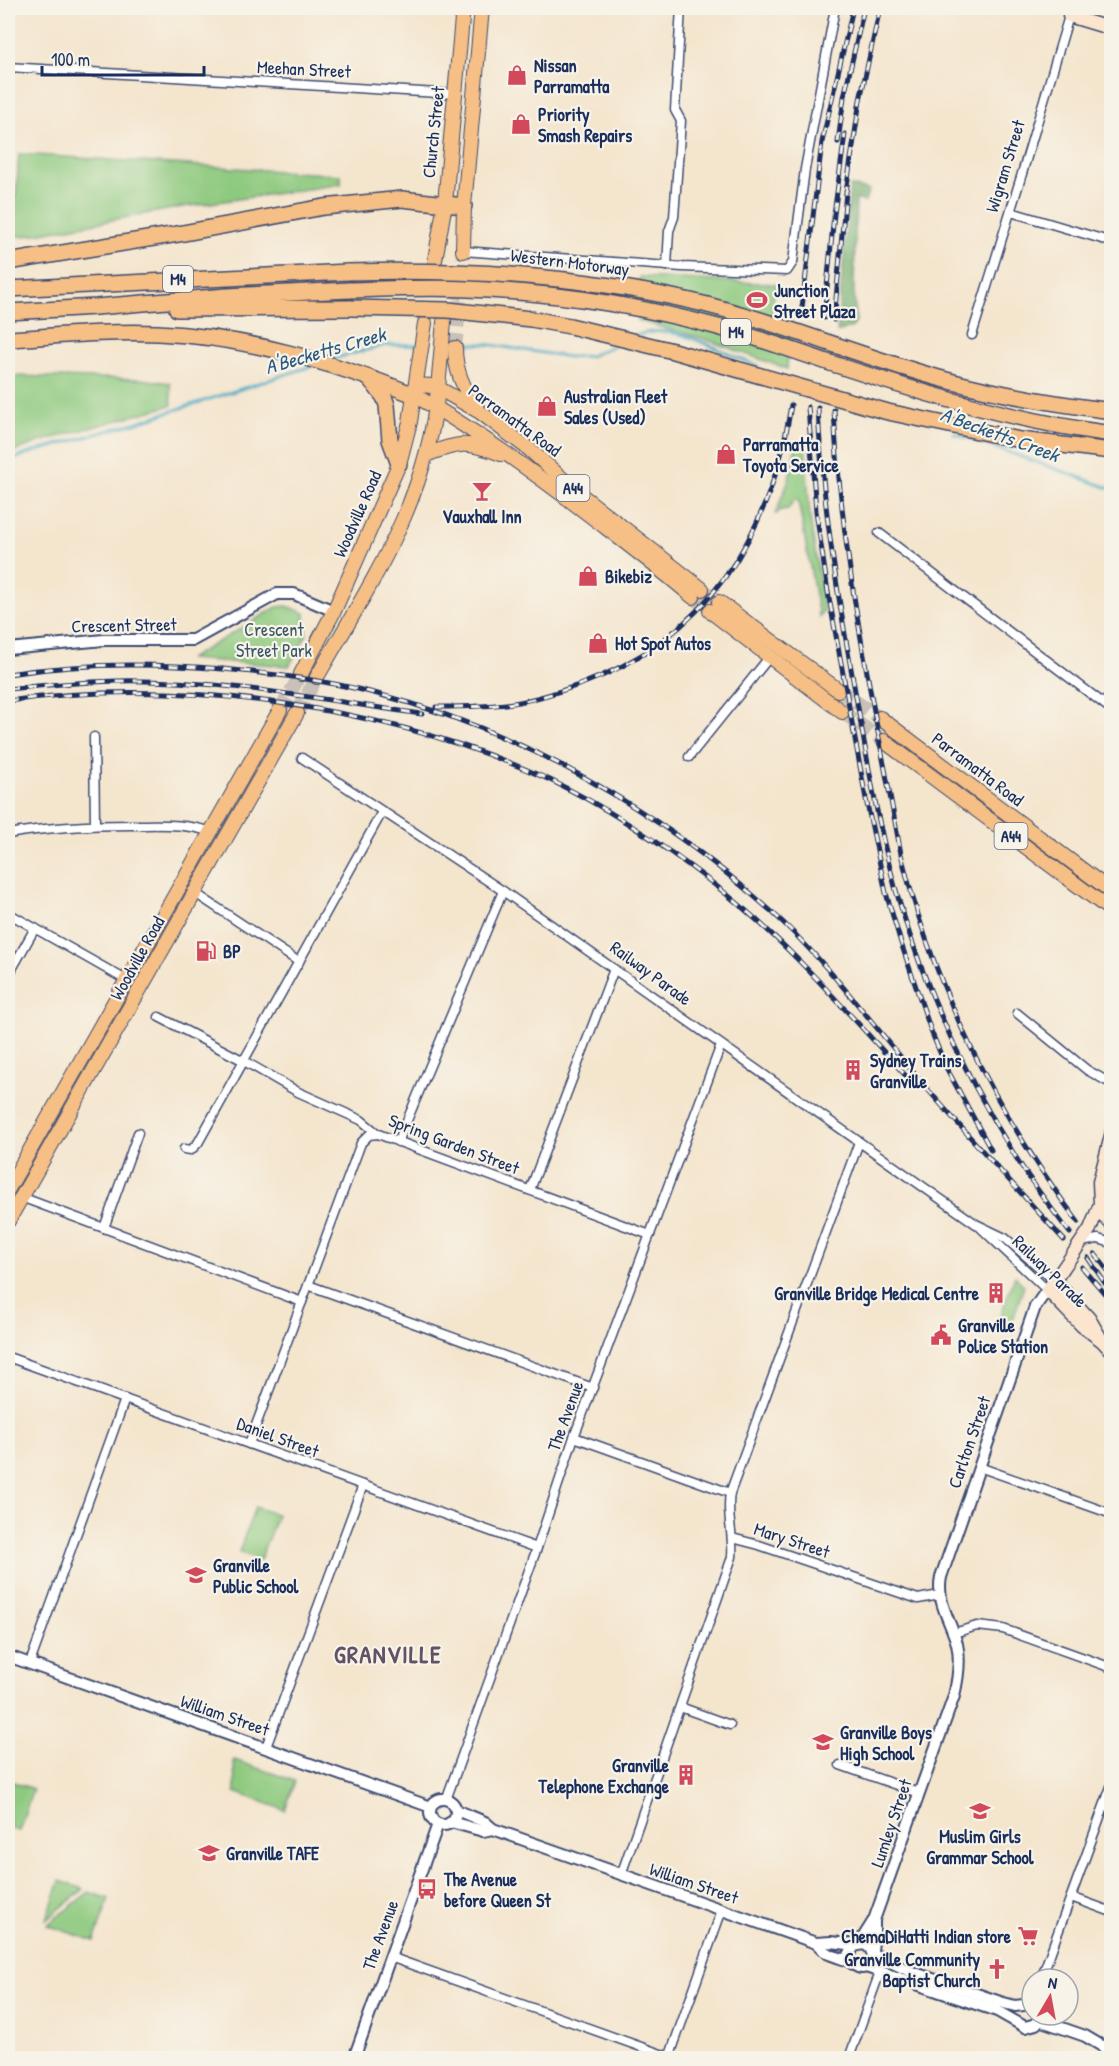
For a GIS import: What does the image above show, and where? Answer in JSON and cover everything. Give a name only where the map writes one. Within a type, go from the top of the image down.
[{"type":"highway","points":[[8,262],[324,207],[392,200],[464,206]]},
{"type":"highway","name":"Western Motorway","points":[[8,289],[413,270],[499,273],[565,279],[640,291],[743,315],[934,377],[1005,395],[1112,411]]},
{"type":"highway","name":"Western Motorway","points":[[8,312],[227,296],[350,290],[515,291],[670,315],[719,327],[965,404],[1066,428],[1112,434]]},
{"type":"highway","name":"Western Motorway","points":[[96,307],[226,310],[351,308],[448,310],[531,319],[662,348],[888,412],[1020,440],[1112,451]]},
{"type":"highway","points":[[8,339],[157,333],[250,344],[295,354],[415,392]]},
{"type":"highway","points":[[367,375],[384,397],[387,405],[390,440],[399,464]]},
{"type":"main road","name":"Church Street","points":[[435,260],[445,203],[463,8]]},
{"type":"main road","name":"Church Street","points":[[463,251],[464,206],[482,8]]},
{"type":"main road","points":[[1070,12],[1112,29]]},
{"type":"main road","points":[[317,677],[384,559],[410,506],[426,454],[436,407],[444,322]]},
{"type":"main road","points":[[415,392],[425,323]]},
{"type":"main road","name":"A44","points":[[455,348],[455,364],[466,394],[480,412]]},
{"type":"main road","points":[[415,392],[421,386],[438,381]]},
{"type":"main road","name":"Parramatta Road","points":[[415,392],[517,460],[638,552],[697,593],[576,491],[529,448],[438,381]]},
{"type":"main road","name":"Woodville Road","points":[[300,674],[334,611],[399,464],[415,392]]},
{"type":"main road","points":[[426,454],[456,445],[477,445],[517,460]]},
{"type":"main road","points":[[334,611],[343,609],[351,595],[384,559]]},
{"type":"main road","points":[[715,606],[774,651],[842,711]]},
{"type":"main road","points":[[774,651],[838,690]]},
{"type":"main road","name":"Woodville Road","points":[[8,1189],[280,710]]},
{"type":"main road","name":"Woodville Road","points":[[8,1221],[297,713]]},
{"type":"main road","name":"Parramatta Road","points":[[880,718],[1112,892]]},
{"type":"main road","name":"Parramatta Road","points":[[884,741],[1112,911]]},
{"type":"main road","points":[[1112,1132],[1099,1182],[1099,1207],[1112,1225]]},
{"type":"main road","points":[[1099,1207],[1112,1184]]},
{"type":"main road","name":"Carlton Street","points":[[1047,1290],[1090,1229],[1099,1207]]},
{"type":"main road","name":"Railway Parade","points":[[1058,1275],[1089,1318],[1102,1341]]},
{"type":"main road","name":"Railway Parade","points":[[1047,1290],[1082,1326],[1112,1352]]},
{"type":"street","points":[[667,266],[669,231],[674,217],[681,121],[675,110],[681,8]]},
{"type":"street","points":[[463,251],[667,266],[787,271],[793,262],[805,169],[835,8]]},
{"type":"street","name":"Wigram Street","points":[[972,335],[1070,12]]},
{"type":"street","name":"Meehan Street","points":[[8,67],[455,94]]},
{"type":"street","points":[[1011,212],[1112,242]]},
{"type":"street","points":[[879,533],[1112,710]]},
{"type":"street","name":"Crescent Street","points":[[8,649],[84,641],[193,640],[269,597],[285,593],[303,597],[334,611]]},
{"type":"street","points":[[688,757],[774,651]]},
{"type":"street","points":[[94,737],[95,825]]},
{"type":"street","name":"Railway Parade","points":[[302,758],[503,891],[976,1224],[1047,1290]]},
{"type":"street","points":[[184,1149],[190,1150],[198,1143],[382,812]]},
{"type":"street","points":[[8,834],[95,825],[178,825],[197,827],[211,832]]},
{"type":"street","points":[[181,884],[299,962]]},
{"type":"street","points":[[398,1142],[503,891]]},
{"type":"street","points":[[8,913],[126,980]]},
{"type":"street","points":[[8,976],[35,928]]},
{"type":"street","points":[[530,1190],[614,969]]},
{"type":"street","points":[[1017,1013],[1087,1070],[1112,1084]]},
{"type":"street","name":"Spring Garden Street","points":[[159,1017],[298,1092],[361,1120],[378,1134],[650,1235]]},
{"type":"street","name":"The Avenue","points":[[446,1800],[537,1548],[574,1437],[721,1045]]},
{"type":"street","points":[[104,1228],[138,1133]]},
{"type":"street","points":[[249,1444],[361,1143],[369,1135],[378,1134]]},
{"type":"street","name":"Mary Street","points":[[860,1142],[730,1493],[728,1518],[732,1538],[918,1599],[940,1596]]},
{"type":"street","points":[[21,1197],[302,1302]]},
{"type":"street","name":"Railway Parade","points":[[976,1224],[1005,1238],[1058,1275]]},
{"type":"street","points":[[1081,1242],[1098,1239],[1112,1243]]},
{"type":"street","points":[[308,1286],[593,1388]]},
{"type":"street","name":"Carlton Street","points":[[954,1633],[940,1596],[941,1577],[1035,1307],[1047,1290]]},
{"type":"street","name":"Daniel Street","points":[[8,1357],[537,1548]]},
{"type":"street","points":[[30,1664],[125,1399]]},
{"type":"street","points":[[574,1437],[730,1493]]},
{"type":"street","points":[[979,1467],[1112,1514]]},
{"type":"street","points":[[266,1747],[363,1485]]},
{"type":"street","points":[[621,1875],[730,1563],[732,1538]]},
{"type":"street","points":[[954,1633],[977,1626],[1003,1629],[1112,1668]]},
{"type":"street","name":"Lumley Street","points":[[857,1945],[874,1920],[956,1689],[959,1656],[954,1633]]},
{"type":"street","name":"William Street","points":[[8,1656],[431,1807]]},
{"type":"street","points":[[680,1707],[730,1725]]},
{"type":"street","points":[[840,1765],[919,1793]]},
{"type":"street","points":[[1045,1967],[1112,1784]]},
{"type":"street","points":[[446,1800],[454,1805],[456,1810],[451,1822],[442,1825],[432,1818],[431,1807],[436,1802],[446,1800]]},
{"type":"street","name":"William Street","points":[[456,1810],[486,1822],[492,1829],[816,1943],[827,1953],[851,1962]]},
{"type":"street","name":"William Street","points":[[451,1822],[483,1831],[492,1829]]},
{"type":"street","name":"The Avenue","points":[[354,2058],[438,1824]]},
{"type":"street","points":[[1071,1897],[1112,1912]]},
{"type":"street","points":[[390,1957],[670,2058],[722,1910]]},
{"type":"street","name":"Lumley Street","points":[[872,1952],[874,1920]]},
{"type":"street","name":"William Street","points":[[816,1943],[857,1945]]},
{"type":"street","points":[[1019,2022],[997,2011],[914,1982],[866,1967],[857,1967],[851,1962],[850,1951],[857,1945],[867,1945],[872,1952],[923,1976],[1000,2002],[1020,2004]]},
{"type":"street","points":[[866,1967],[871,1963],[872,1952]]},
{"type":"street","points":[[849,2058],[880,1972]]},
{"type":"street","points":[[1019,2022],[1017,2012],[1020,2010]]},
{"type":"street","points":[[1062,2027],[1085,2036],[1112,2052]]},
{"type":"green space","points":[[19,154],[341,175],[341,184],[183,207],[25,236],[8,236],[8,197],[16,197]]},
{"type":"green space","points":[[850,186],[869,190],[865,202],[856,199],[854,288],[856,321],[853,327],[837,332]]},
{"type":"green space","name":"Junction Street Plaza","points":[[640,277],[776,284],[772,307],[790,314],[787,369],[705,339],[638,321]]},
{"type":"green space","points":[[8,376],[141,379],[170,383],[172,405],[39,442],[8,454]]},
{"type":"green space","points":[[797,441],[805,443],[810,517],[824,610],[819,617],[798,500],[794,500],[788,509],[781,510],[775,515],[789,479]]},
{"type":"green space","name":"Crescent Street Park","points":[[287,606],[305,613],[306,636],[289,666],[189,659],[277,607]]},
{"type":"green space","points":[[1015,1276],[1024,1286],[1010,1327],[998,1323]]},
{"type":"green space","points":[[255,1507],[277,1515],[260,1560],[239,1552]]},
{"type":"green space","points":[[234,1760],[295,1781],[285,1810],[235,1792]]},
{"type":"green space","points":[[10,1781],[33,1789],[19,1831],[8,1827]]},
{"type":"green space","points":[[60,1881],[84,1889],[46,1920]]},
{"type":"green space","points":[[89,1892],[109,1899],[94,1941],[47,1925]]},
{"type":"waterway","name":"A'Becketts Creek","points":[[634,337],[650,332],[681,335],[758,366]]},
{"type":"waterway","name":"A'Becketts Creek","points":[[445,344],[485,344],[569,357],[590,356],[617,344]]},
{"type":"waterway","name":"A'Becketts Creek","points":[[332,359],[386,345],[417,345]]},
{"type":"waterway","name":"A'Becketts Creek","points":[[8,461],[312,366]]},
{"type":"waterway","name":"A'Becketts Creek","points":[[882,400],[893,406]]},
{"type":"waterway","name":"A'Becketts Creek","points":[[954,433],[1112,489]]},
{"type":"tunnel","points":[[446,318],[461,281],[463,251]]},
{"type":"tunnel","points":[[455,348],[460,301]]},
{"type":"tunnel","points":[[702,589],[719,602]]},
{"type":"tunnel","points":[[693,597],[710,611]]},
{"type":"tunnel","points":[[280,710],[301,674]]},
{"type":"tunnel","points":[[297,713],[317,677]]},
{"type":"tunnel","points":[[838,690],[880,718]]},
{"type":"tunnel","points":[[842,712],[884,741]]},
{"type":"railway","points":[[801,316],[822,142],[853,8]]},
{"type":"railway","points":[[838,142],[844,97],[864,8]]},
{"type":"railway","points":[[834,320],[846,192],[860,100],[880,8]]},
{"type":"railway","points":[[824,318],[834,214],[845,134]]},
{"type":"railway","points":[[436,707],[503,704],[546,696],[579,685],[624,665],[663,640],[697,610],[726,576],[749,539],[767,497],[781,452],[791,405]]},
{"type":"railway","points":[[808,407],[816,511],[828,592],[866,799],[886,893],[931,1031],[947,1069],[991,1150]]},
{"type":"railway","points":[[818,408],[827,515],[843,620],[874,798],[900,904],[936,1003],[981,1098],[1036,1188],[1070,1233]]},
{"type":"railway","points":[[834,410],[851,578],[901,854],[915,905],[950,1001],[994,1092],[1020,1136],[1078,1222]]},
{"type":"railway","points":[[8,674],[89,666],[142,665],[223,669],[318,681],[356,688],[429,709],[483,729],[586,778],[683,840],[729,875],[793,932],[940,1104],[1064,1240]]},
{"type":"railway","points":[[8,689],[117,681],[194,683],[422,714]]},
{"type":"railway","points":[[8,701],[75,694],[144,693],[214,696],[284,704],[354,716],[422,733],[487,754],[550,780],[635,828],[741,906],[815,977],[907,1077]]},
{"type":"railway","points":[[1095,1254],[1112,1276]]},
{"type":"railway","points":[[1088,1258],[1105,1283]]},
{"type":"railway","points":[[1082,1267],[1112,1302]]},
{"type":"place","name":"Nissan Parramatta","points":[[517,75]]},
{"type":"place","name":"Priority Smash Repairs","points":[[521,124]]},
{"type":"place","name":"Junction Street Plaza","points":[[757,300]]},
{"type":"place","name":"Australian Fleet Sales (Used)","points":[[547,406]]},
{"type":"place","name":"Parramatta Toyota Service","points":[[726,454]]},
{"type":"place","name":"Vauxhall Inn","points":[[482,491]]},
{"type":"place","name":"Bikebiz","points":[[588,576]]},
{"type":"place","name":"Hot Spot Autos","points":[[598,643]]},
{"type":"place","name":"BP","points":[[206,951]]},
{"type":"place","name":"Sydney Trains Granville","points":[[853,1070]]},
{"type":"place","name":"Granville Bridge Medical Centre","points":[[996,1293]]},
{"type":"place","name":"Granville Police Station","points":[[941,1335]]},
{"type":"place","name":"Granville Public School","points":[[196,1575]]},
{"type":"place","name":"Granville Boys High School","points":[[823,1742]]},
{"type":"place","name":"Granville Telephone Exchange","points":[[686,1775]]},
{"type":"place","name":"Muslim Girls Grammar School","points":[[980,1811]]},
{"type":"place","name":"Granville TAFE","points":[[209,1853]]},
{"type":"place","name":"The Avenue before Queen St","points":[[427,1889]]},
{"type":"place","name":"ChemaDiHatti Indian store","points":[[1028,1936]]},
{"type":"place","name":"Granville Community Baptist Church","points":[[997,1969]]},
{"type":"district","name":"GRANVILLE","points":[[388,1654]]}]
